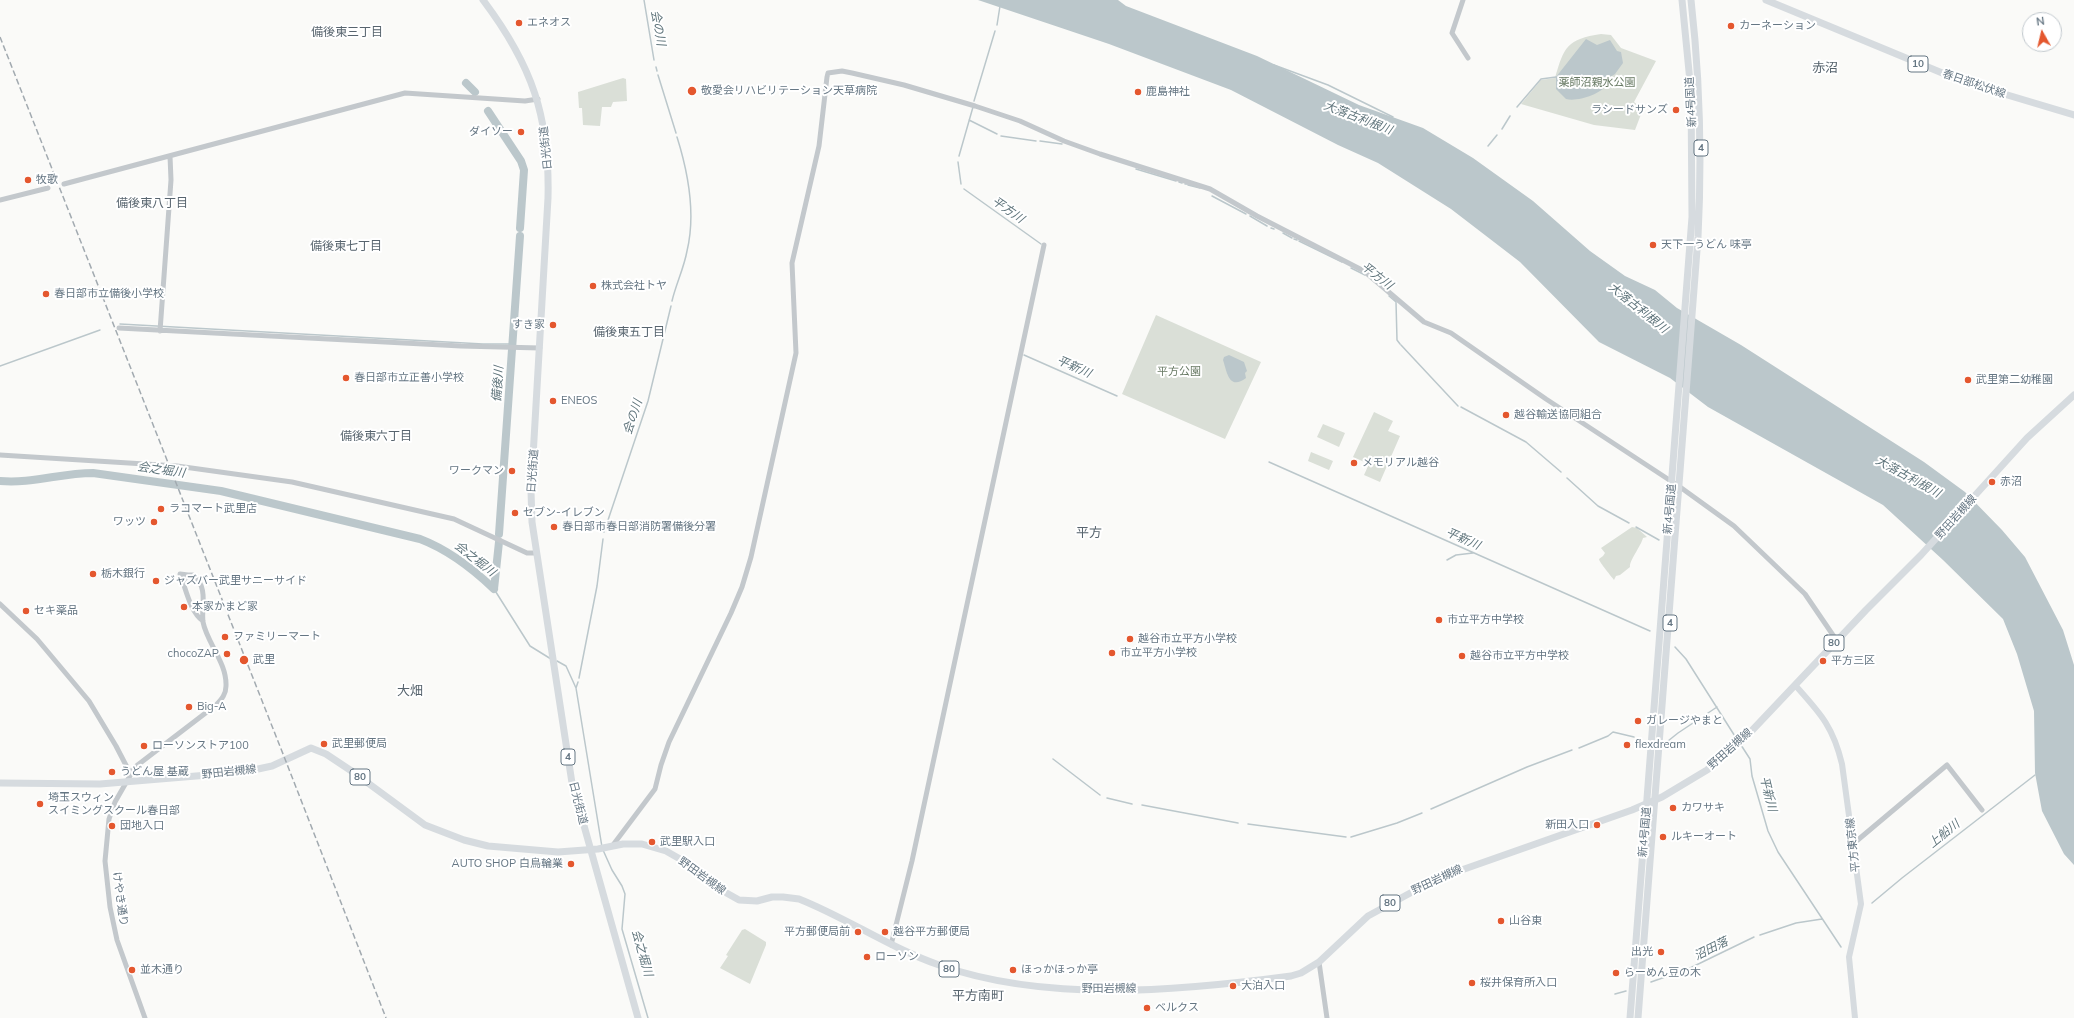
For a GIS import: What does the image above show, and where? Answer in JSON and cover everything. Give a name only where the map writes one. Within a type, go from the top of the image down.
[{"type":"main road","name":"日光街道","points":[[484,0],[514,44],[538,99],[544,131],[549,171],[531,491],[536,553],[553,653],[572,783],[638,1018]]},
{"type":"main road","name":"新4号国道","points":[[1630,1018],[1692,217],[1692,141],[1689,70],[1682,0]]},
{"type":"main road","name":"新4号国道","points":[[1638,1018],[1680,487],[1699,223],[1701,144],[1698,73],[1691,0]]},
{"type":"main road","name":"春日部松伏線","points":[[1766,0],[1964,82],[2074,115]]},
{"type":"main road","name":"野田岩槻線","points":[[0,783],[100,784],[253,771],[272,766],[311,748],[326,754],[353,772],[425,825],[464,840],[488,846],[575,852],[633,843],[654,847],[680,859],[723,891],[736,898],[746,901],[757,901],[778,897],[799,899],[919,958],[956,971],[1013,983],[1064,988],[1165,989],[1200,987],[1290,976],[1301,973],[1319,962],[1368,916],[1436,879],[1647,803],[1707,770],[1739,743],[1928,547],[2027,438],[2074,395]]},
{"type":"main road","name":"平方東京線","points":[[1795,685],[1828,724],[1837,742],[1842,764],[1861,904],[1849,957],[1855,1018]]},
{"type":"street","points":[[1463,0],[1452,33],[1468,58]]},
{"type":"street","points":[[606,847],[656,789],[661,765],[669,742],[742,587],[796,353],[792,263],[819,146],[828,73],[842,71],[852,73],[904,85],[975,106],[1020,121],[1064,141],[1100,154],[1210,189],[1268,222],[1364,270],[1424,322],[1451,334],[1546,399],[1680,487],[1734,526],[1801,590],[1837,640]]},
{"type":"street","points":[[64,184],[406,93],[525,101],[538,99]]},
{"type":"street","points":[[160,331],[171,180],[170,156]]},
{"type":"street","points":[[0,200],[48,188]]},
{"type":"street","points":[[891,945],[912,861],[1044,245]]},
{"type":"street","points":[[119,328],[512,348],[540,348]]},
{"type":"street","points":[[0,455],[173,466],[292,482],[443,516],[479,529],[527,552],[536,553]]},
{"type":"street","points":[[0,604],[37,639],[89,701],[130,772],[216,705],[224,695],[226,686],[224,674],[203,621],[204,598],[196,577],[188,575],[183,581],[194,611],[198,618],[203,621]]},
{"type":"street","points":[[1853,844],[1948,765],[1982,810]]},
{"type":"street","name":"けやき通り","points":[[130,772],[115,802],[109,819],[106,861],[107,889],[117,940],[145,1018]]},
{"type":"street","points":[[1319,962],[1327,1018]]},
{"type":"green space","name":"薬師沼親水公園","points":[[1601,34],[1611,35],[1621,48],[1656,61],[1634,102],[1643,109],[1635,130],[1594,125],[1521,104],[1541,80],[1555,78],[1561,59],[1569,46],[1581,39]]},
{"type":"green space","points":[[623,78],[626,79],[627,101],[613,102],[611,107],[602,107],[600,126],[583,125],[582,108],[579,108],[578,92]]},
{"type":"green space","name":"平方公園","points":[[1156,315],[1261,362],[1225,439],[1122,394]]},
{"type":"green space","points":[[1374,412],[1393,421],[1388,431],[1400,436],[1380,482],[1364,475],[1369,464],[1353,457]]},
{"type":"green space","points":[[1323,424],[1345,433],[1339,447],[1317,437]]},
{"type":"green space","points":[[1311,452],[1333,461],[1329,470],[1308,461]]},
{"type":"green space","points":[[1632,527],[1637,528],[1647,537],[1643,538],[1631,561],[1630,567],[1620,575],[1616,576],[1614,580],[1599,559],[1605,553],[1601,548]]},
{"type":"green space","points":[[745,929],[766,942],[750,984],[720,968],[728,956],[726,955],[742,930]]},
{"type":"water","name":"大落古利根川","points":[[978,0],[1118,0],[1126,6],[1257,56],[1359,105],[1423,128],[1473,158],[1533,201],[1590,251],[1625,276],[1655,290],[1677,308],[1741,345],[1924,462],[1965,492],[2002,530],[2025,557],[2063,630],[2074,665],[2074,865],[2064,854],[2042,811],[2035,773],[2034,711],[2017,654],[2003,619],[1943,560],[1883,505],[1708,407],[1670,378],[1599,342],[1520,262],[1451,209],[1378,163],[1338,145],[1231,90],[1109,44]]},
{"type":"water","points":[[1586,39],[1597,45],[1610,40],[1617,51],[1621,52],[1623,63],[1615,74],[1607,79],[1607,85],[1604,88],[1594,94],[1582,98],[1571,100],[1566,99],[1556,89],[1556,77]]},
{"type":"water","points":[[1229,355],[1244,362],[1247,371],[1245,373],[1246,378],[1236,382],[1232,381],[1223,360],[1224,357]]},
{"type":"waterway","name":"会の川","points":[[644,0],[654,60]]},
{"type":"waterway","points":[[997,25],[1000,6]]},
{"type":"waterway","name":"平方川","points":[[974,101],[995,31]]},
{"type":"waterway","points":[[1274,65],[1328,85],[1393,117]]},
{"type":"waterway","name":"会の川","points":[[656,67],[657,71]]},
{"type":"waterway","name":"会の川","points":[[658,75],[676,133]]},
{"type":"waterway","points":[[1517,107],[1541,79],[1556,77]]},
{"type":"waterway","name":"備後川","points":[[466,83],[475,92]]},
{"type":"waterway","name":"平方川","points":[[959,156],[973,107]]},
{"type":"waterway","name":"備後川","points":[[488,111],[521,161],[524,170],[520,228]]},
{"type":"waterway","points":[[1502,129],[1510,116]]},
{"type":"waterway","name":"平方川","points":[[969,120],[997,134]]},
{"type":"waterway","points":[[1488,146],[1497,135]]},
{"type":"waterway","name":"平方川","points":[[1001,136],[1036,141]]},
{"type":"waterway","name":"会の川","points":[[672,301],[686,257],[691,222],[690,193],[677,137]]},
{"type":"waterway","name":"平方川","points":[[1040,141],[1062,144]]},
{"type":"waterway","name":"平方川","points":[[958,162],[961,184]]},
{"type":"waterway","name":"平方川","points":[[1136,169],[1176,181]]},
{"type":"waterway","name":"平方川","points":[[1188,185],[1200,188]]},
{"type":"waterway","name":"平方川","points":[[964,189],[1041,244]]},
{"type":"waterway","name":"平方川","points":[[1212,196],[1246,214]]},
{"type":"waterway","name":"平方川","points":[[1250,216],[1267,226]]},
{"type":"waterway","name":"平方川","points":[[1283,233],[1292,238]]},
{"type":"waterway","name":"備後川","points":[[499,534],[520,236]]},
{"type":"waterway","name":"平方川","points":[[1299,241],[1342,262]]},
{"type":"waterway","name":"平方川","points":[[1351,268],[1365,275]]},
{"type":"waterway","name":"平方川","points":[[1389,296],[1396,302],[1397,340],[1400,344]]},
{"type":"waterway","name":"会の川","points":[[604,532],[648,401],[671,306]]},
{"type":"waterway","points":[[120,324],[483,344],[512,344]]},
{"type":"waterway","points":[[0,366],[100,330]]},
{"type":"waterway","points":[[1401,345],[1458,406]]},
{"type":"waterway","name":"平新川","points":[[1024,355],[1117,396]]},
{"type":"waterway","points":[[1461,407],[1526,442],[1561,472]]},
{"type":"waterway","name":"平新川","points":[[1269,462],[1650,631]]},
{"type":"waterway","name":"会之堀川","points":[[0,481],[12,482],[81,473],[93,473],[221,491],[420,539],[441,548],[460,560],[494,589]]},
{"type":"waterway","points":[[1567,478],[1598,506],[1629,523]]},
{"type":"waterway","points":[[1636,527],[1659,540]]},
{"type":"waterway","name":"会の川","points":[[579,678],[597,586],[603,539]]},
{"type":"waterway","name":"備後川","points":[[494,589],[499,542]]},
{"type":"waterway","points":[[1447,560],[1456,555],[1473,553]]},
{"type":"waterway","name":"会之堀川","points":[[494,589],[530,646],[551,659]]},
{"type":"waterway","name":"平新川","points":[[1675,647],[1686,659],[1738,741]]},
{"type":"waterway","name":"会之堀川","points":[[557,661],[566,666],[576,688],[602,847]]},
{"type":"waterway","name":"会之堀川","points":[[576,688],[578,682]]},
{"type":"waterway","points":[[1668,741],[1717,707]]},
{"type":"waterway","points":[[1579,748],[1608,736],[1613,732],[1634,737]]},
{"type":"waterway","name":"平新川","points":[[1741,745],[1750,759],[1752,776],[1768,831],[1778,852],[1841,947]]},
{"type":"waterway","points":[[1431,809],[1527,767],[1572,750]]},
{"type":"waterway","points":[[1053,759],[1100,795]]},
{"type":"waterway","name":"上船川","points":[[1872,903],[2035,775]]},
{"type":"waterway","points":[[1107,798],[1132,804]]},
{"type":"waterway","points":[[1142,805],[1238,823]]},
{"type":"waterway","points":[[1351,837],[1397,823],[1422,813]]},
{"type":"waterway","points":[[1248,824],[1346,837]]},
{"type":"waterway","name":"会之堀川","points":[[603,850],[625,894],[622,929],[648,1018]]},
{"type":"waterway","name":"沼田落","points":[[1760,935],[1796,923],[1822,919]]},
{"type":"waterway","name":"沼田落","points":[[1651,982],[1688,969],[1754,937]]},
{"type":"waterway","name":"沼田落","points":[[1615,994],[1626,991]]},
{"type":"railway","points":[[0,37],[386,1018]]},
{"type":"place","name":"エネオス","points":[[519,23]]},
{"type":"place","name":"カーネーション","points":[[1731,26]]},
{"type":"place","name":"敬愛会リハビリテーション天草病院","points":[[692,91]]},
{"type":"place","name":"鹿島神社","points":[[1138,92]]},
{"type":"place","name":"ラシードサンズ","points":[[1676,110]]},
{"type":"place","name":"ダイソー","points":[[521,132]]},
{"type":"place","name":"牧歌","points":[[28,180]]},
{"type":"place","name":"天下一うどん 味亭","points":[[1653,245]]},
{"type":"place","name":"株式会社トヤ","points":[[593,286]]},
{"type":"place","name":"春日部市立備後小学校","points":[[46,294]]},
{"type":"place","name":"すき家","points":[[553,325]]},
{"type":"place","name":"春日部市立正善小学校","points":[[346,378]]},
{"type":"place","name":"武里第二幼稚園","points":[[1968,380]]},
{"type":"place","name":"ENEOS","points":[[553,401]]},
{"type":"place","name":"越谷輸送協同組合","points":[[1506,415]]},
{"type":"place","name":"メモリアル越谷","points":[[1354,463]]},
{"type":"place","name":"ワークマン","points":[[512,471]]},
{"type":"place","name":"赤沼","points":[[1992,482]]},
{"type":"place","name":"ラコマート武里店","points":[[161,509]]},
{"type":"place","name":"セブン-イレブン","points":[[515,513]]},
{"type":"place","name":"ワッツ","points":[[154,522]]},
{"type":"place","name":"春日部市春日部消防署備後分署","points":[[554,527]]},
{"type":"place","name":"栃木銀行","points":[[93,574]]},
{"type":"place","name":"ジャズバー武里サニーサイド","points":[[156,581]]},
{"type":"place","name":"本家かまど家","points":[[184,607]]},
{"type":"place","name":"セキ薬品","points":[[26,611]]},
{"type":"place","name":"市立平方中学校","points":[[1439,620]]},
{"type":"place","name":"ファミリーマート","points":[[225,637]]},
{"type":"place","name":"越谷市立平方小学校","points":[[1130,639]]},
{"type":"place","name":"市立平方小学校","points":[[1112,653]]},
{"type":"place","name":"chocoZAP","points":[[227,654]]},
{"type":"place","name":"越谷市立平方中学校","points":[[1462,656]]},
{"type":"place","name":"武里","points":[[244,660]]},
{"type":"place","name":"平方三区","points":[[1823,661]]},
{"type":"place","name":"Big-A","points":[[189,707]]},
{"type":"place","name":"ガレージやまと","points":[[1638,721]]},
{"type":"place","name":"武里郵便局","points":[[324,744]]},
{"type":"place","name":"flexdream","points":[[1627,745]]},
{"type":"place","name":"ローソンストア100","points":[[144,746]]},
{"type":"place","name":"うどん屋 基蔵","points":[[112,772]]},
{"type":"place","name":"埼玉スウィン スイミングスクール春日部","points":[[40,804]]},
{"type":"place","name":"カワサキ","points":[[1673,808]]},
{"type":"place","name":"新田入口","points":[[1597,825]]},
{"type":"place","name":"団地入口","points":[[112,826]]},
{"type":"place","name":"ルキーオート","points":[[1663,837]]},
{"type":"place","name":"武里駅入口","points":[[652,842]]},
{"type":"place","name":"AUTO SHOP 白鳥輪業","points":[[571,864]]},
{"type":"place","name":"山谷東","points":[[1501,921]]},
{"type":"place","name":"平方郵便局前","points":[[858,932]]},
{"type":"place","name":"越谷平方郵便局","points":[[885,932]]},
{"type":"place","name":"出光","points":[[1661,952]]},
{"type":"place","name":"ローソン","points":[[867,957]]},
{"type":"place","name":"並木通り","points":[[132,970]]},
{"type":"place","name":"ほっかほっか亭","points":[[1013,970]]},
{"type":"place","name":"らーめん豆の木","points":[[1616,973]]},
{"type":"place","name":"桜井保育所入口","points":[[1472,983]]},
{"type":"place","name":"大泊入口","points":[[1233,986]]},
{"type":"place","name":"ベルクス","points":[[1147,1008]]},
{"type":"district","name":"備後東三丁目","points":[[347,32]]},
{"type":"district","name":"赤沼","points":[[1825,68]]},
{"type":"district","name":"備後東八丁目","points":[[152,203]]},
{"type":"district","name":"備後東七丁目","points":[[346,246]]},
{"type":"district","name":"備後東五丁目","points":[[629,332]]},
{"type":"district","name":"備後東六丁目","points":[[376,436]]},
{"type":"district","name":"平方","points":[[1089,533]]},
{"type":"district","name":"大畑","points":[[410,691]]},
{"type":"district","name":"平方南町","points":[[978,996]]}]
